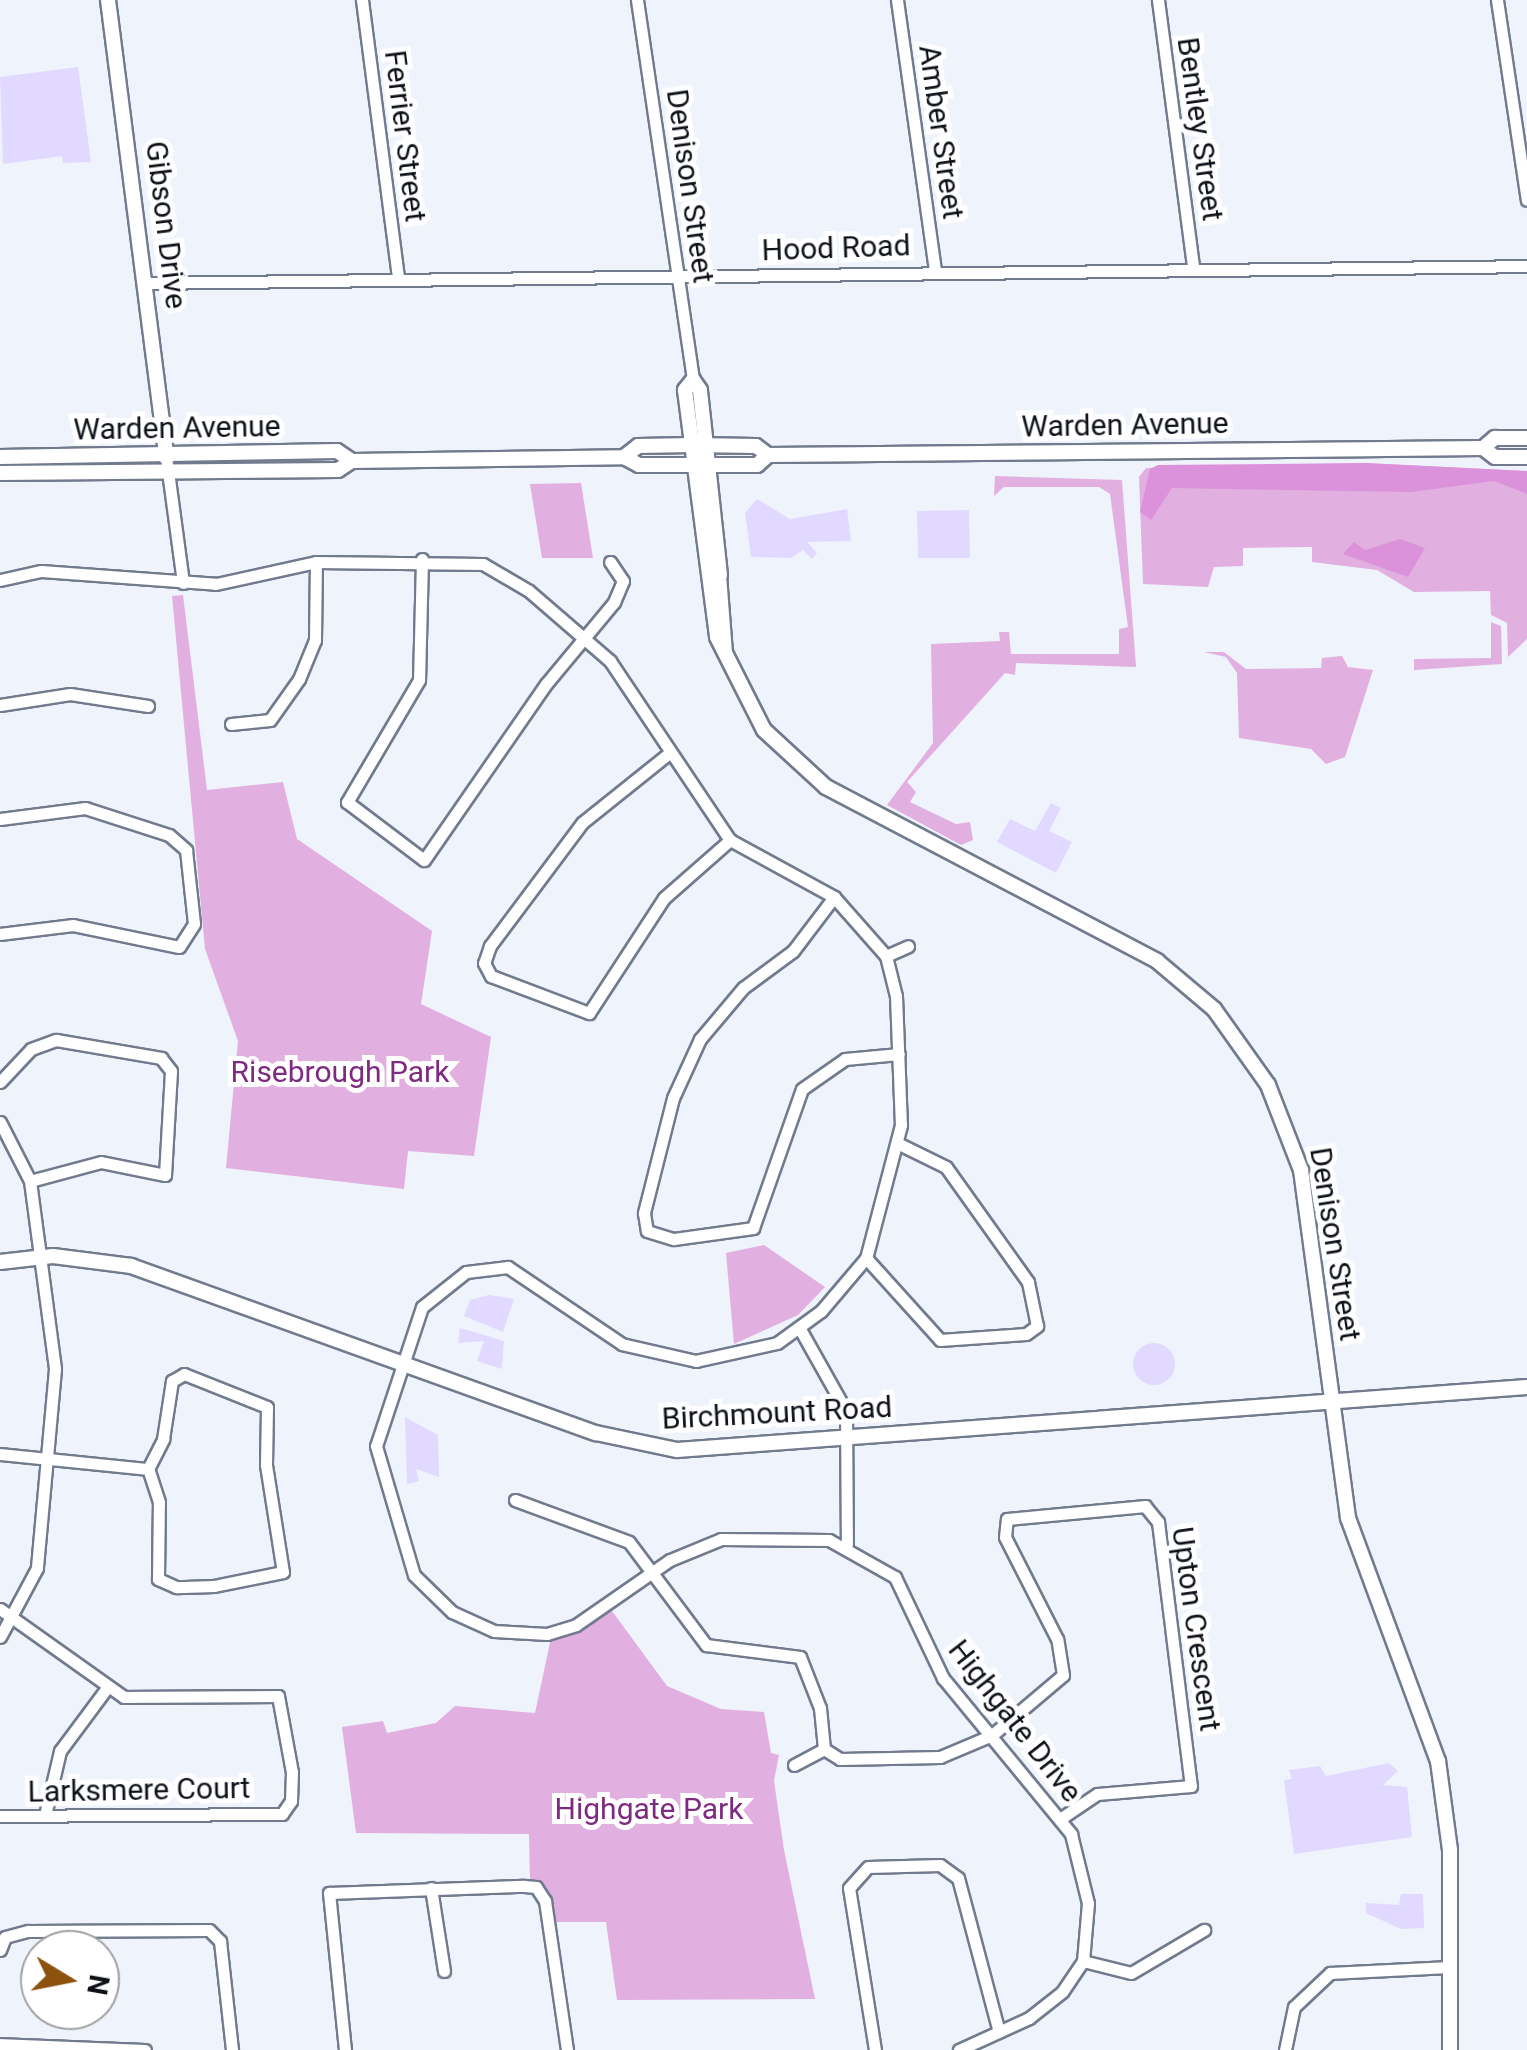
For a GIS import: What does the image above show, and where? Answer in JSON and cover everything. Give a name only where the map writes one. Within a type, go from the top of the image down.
[{"type":"main road","name":"Gibson Drive","points":[[108,0],[167,465]]},
{"type":"main road","name":"Denison Street","points":[[692,380],[726,653],[764,730],[808,776],[1144,952],[1236,1034],[1268,1085],[1300,1170],[1329,1404],[1357,1552],[1438,1761],[1450,1839],[1450,2050]]},
{"type":"main road","name":"Warden Avenue","points":[[1483,448],[1494,438],[1527,438]]},
{"type":"main road","name":"Warden Avenue","points":[[624,456],[638,446],[756,446],[768,455],[1483,448],[1495,457],[1527,457]]},
{"type":"main road","name":"Warden Avenue","points":[[1,460],[338,470],[352,461],[624,456],[638,465],[756,465],[768,455]]},
{"type":"main road","name":"Warden Avenue","points":[[0,473],[167,465]]},
{"type":"main road","name":"Denison Street","points":[[701,465],[720,575]]},
{"type":"main road","name":"Birchmount Road","points":[[0,1262],[42,1257],[131,1266],[645,1446],[739,1449],[1527,1387]]},
{"type":"street","name":"Ferrier Street","points":[[362,0],[398,279]]},
{"type":"street","name":"Denison Street","points":[[637,0],[692,380]]},
{"type":"street","name":"Amber Street","points":[[898,0],[935,270]]},
{"type":"street","name":"Bentley Street","points":[[1158,0],[1193,265]]},
{"type":"street","points":[[1497,0],[1527,200]]},
{"type":"street","name":"Hood Road","points":[[146,283],[675,277],[1193,265],[1527,266]]},
{"type":"street","points":[[167,465],[184,583]]},
{"type":"street","points":[[0,580],[41,572],[228,583],[316,562],[422,559],[483,564],[585,636],[618,672],[668,754],[730,840],[834,897],[886,956],[899,1054],[897,1143],[866,1258],[800,1329],[742,1355],[673,1358],[612,1338],[521,1272],[480,1268],[432,1294],[398,1362],[378,1429],[378,1466],[406,1558],[438,1603],[494,1631],[547,1634],[592,1616],[650,1572],[721,1539],[847,1544],[849,1438],[840,1390],[800,1329]]},
{"type":"street","points":[[422,559],[420,680],[347,795],[351,808],[416,857],[430,858],[620,591],[621,570],[610,562]]},
{"type":"street","points":[[231,724],[270,720],[300,679],[315,640],[316,562]]},
{"type":"street","name":"Denison Street","points":[[720,575],[726,653]]},
{"type":"street","points":[[0,706],[70,694],[148,706]]},
{"type":"street","points":[[668,754],[582,822],[490,946],[484,962],[491,976],[589,1013],[664,898],[730,840]]},
{"type":"street","points":[[0,819],[85,808],[169,836],[186,850],[194,924],[179,947],[73,924],[0,934]]},
{"type":"street","points":[[834,897],[793,950],[744,988],[700,1039],[673,1098],[644,1213],[647,1231],[674,1239],[753,1228],[802,1089],[846,1060],[899,1054]]},
{"type":"street","points":[[886,956],[908,946]]},
{"type":"street","points":[[0,1082],[31,1048],[56,1040],[161,1058],[171,1071],[165,1175],[102,1162],[30,1181]]},
{"type":"street","points":[[0,1122],[30,1181],[55,1345],[37,1568],[0,1637]]},
{"type":"street","points":[[866,1258],[940,1340],[1026,1334],[1037,1326],[1028,1282],[946,1167],[897,1143]]},
{"type":"street","points":[[177,1376],[263,1404],[282,1572],[214,1586],[163,1584],[156,1570],[159,1502],[148,1468],[177,1376]]},
{"type":"street","points":[[0,1454],[48,1454],[148,1468]]},
{"type":"street","points":[[515,1500],[629,1542],[706,1645],[800,1657],[820,1708],[824,1749]]},
{"type":"street","name":"Upton Crescent","points":[[992,1735],[1063,1675],[1056,1638],[1005,1536],[1007,1520],[1152,1510],[1191,1786],[1098,1794],[1060,1819]]},
{"type":"street","name":"Highgate Drive","points":[[847,1544],[894,1577],[930,1658],[1060,1819],[1076,1846],[1088,1902],[1083,1961]]},
{"type":"street","name":"Larksmere Court","points":[[0,1609],[106,1689],[162,1702],[278,1696],[292,1772],[289,1808],[0,1816]]},
{"type":"street","points":[[46,1815],[60,1751],[106,1689]]},
{"type":"street","points":[[824,1749],[840,1759],[940,1757],[992,1735]]},
{"type":"street","points":[[794,1765],[824,1749]]},
{"type":"street","points":[[875,2050],[850,1888],[868,1867],[940,1865],[958,1878],[999,2032]]},
{"type":"street","points":[[345,2050],[328,1893],[536,1887],[545,1901],[566,2050]]},
{"type":"street","points":[[431,1888],[444,1971]]},
{"type":"street","points":[[0,1950],[5,1937],[28,1931],[210,1930],[220,1941],[232,2050]]},
{"type":"street","points":[[959,2050],[1052,2002],[1083,1961],[1131,1973],[1204,1930]]},
{"type":"street","points":[[1285,2050],[1294,2007],[1330,1973],[1448,1967]]},
{"type":"street","points":[[0,2044],[145,2050]]},
{"type":"green space","points":[[1365,463],[1527,471],[1527,639],[1508,657],[1507,623],[1491,615],[1490,591],[1414,592],[1377,570],[1312,562],[1312,547],[1243,548],[1243,566],[1214,567],[1208,587],[1143,584],[1139,477],[1146,468]]},
{"type":"green space","points":[[995,476],[1122,480],[1136,667],[1016,663],[1015,675],[1005,673],[907,782],[916,792],[910,802],[956,824],[970,822],[973,840],[961,845],[887,805],[933,743],[931,644],[1000,641],[999,632],[1009,632],[1011,654],[1119,654],[1119,629],[1128,627],[1110,494],[1099,487],[1004,487],[994,496]]},
{"type":"green space","points":[[581,483],[593,558],[542,558],[530,484]]},
{"type":"green space","name":"Risebrough Park","points":[[183,595],[207,790],[283,782],[297,839],[432,931],[421,1004],[491,1037],[474,1156],[408,1151],[404,1189],[226,1168],[238,1041],[205,949],[172,596]]},
{"type":"green space","points":[[1491,622],[1501,626],[1502,664],[1414,670],[1414,659],[1491,658]]},
{"type":"green space","points":[[1204,652],[1224,652],[1246,669],[1321,668],[1322,658],[1342,656],[1348,667],[1373,670],[1345,757],[1326,764],[1311,749],[1239,738],[1237,673],[1226,657]]},
{"type":"green space","points":[[764,1245],[825,1287],[798,1315],[734,1344],[726,1253]]},
{"type":"green space","name":"Highgate Park","points":[[612,1611],[667,1686],[721,1709],[764,1712],[771,1753],[779,1755],[774,1781],[784,1850],[815,1999],[617,2000],[606,1922],[555,1922],[549,1893],[530,1881],[529,1834],[356,1833],[342,1727],[383,1721],[387,1733],[436,1723],[455,1706],[535,1713],[551,1638]]},
{"type":"shaded area","points":[[1365,463],[1527,471],[1527,494],[1494,481],[1411,492],[1172,488],[1151,520],[1140,512],[1150,469],[1158,465]]},
{"type":"shaded area","points":[[1400,539],[1425,548],[1408,577],[1343,554],[1354,542],[1365,550]]},
{"type":"building","points":[[78,67],[91,162],[63,163],[62,156],[3,164],[0,77]]},
{"type":"building","points":[[757,499],[790,519],[847,509],[851,541],[807,542],[817,553],[812,559],[803,550],[791,558],[751,557],[745,513]]},
{"type":"building","points":[[969,510],[970,558],[918,558],[917,511]]},
{"type":"building","points":[[1051,803],[1061,808],[1049,831],[1072,842],[1056,873],[997,842],[1010,819],[1035,831]]},
{"type":"building","points":[[489,1295],[514,1299],[503,1332],[464,1316],[470,1300]]},
{"type":"building","points":[[460,1328],[504,1341],[502,1369],[477,1361],[484,1341],[458,1343]]},
{"type":"building","points":[[1154,1343],[1169,1349],[1175,1364],[1169,1379],[1154,1385],[1139,1379],[1133,1364],[1139,1349]]},
{"type":"building","points":[[405,1417],[438,1435],[439,1477],[416,1469],[419,1481],[407,1484]]},
{"type":"building","points":[[1389,1763],[1398,1771],[1383,1785],[1407,1787],[1412,1837],[1294,1854],[1284,1780],[1292,1779],[1289,1770],[1320,1766],[1326,1776]]},
{"type":"building","points":[[1401,1894],[1423,1894],[1424,1928],[1401,1929],[1366,1913],[1366,1903],[1399,1905]]}]
